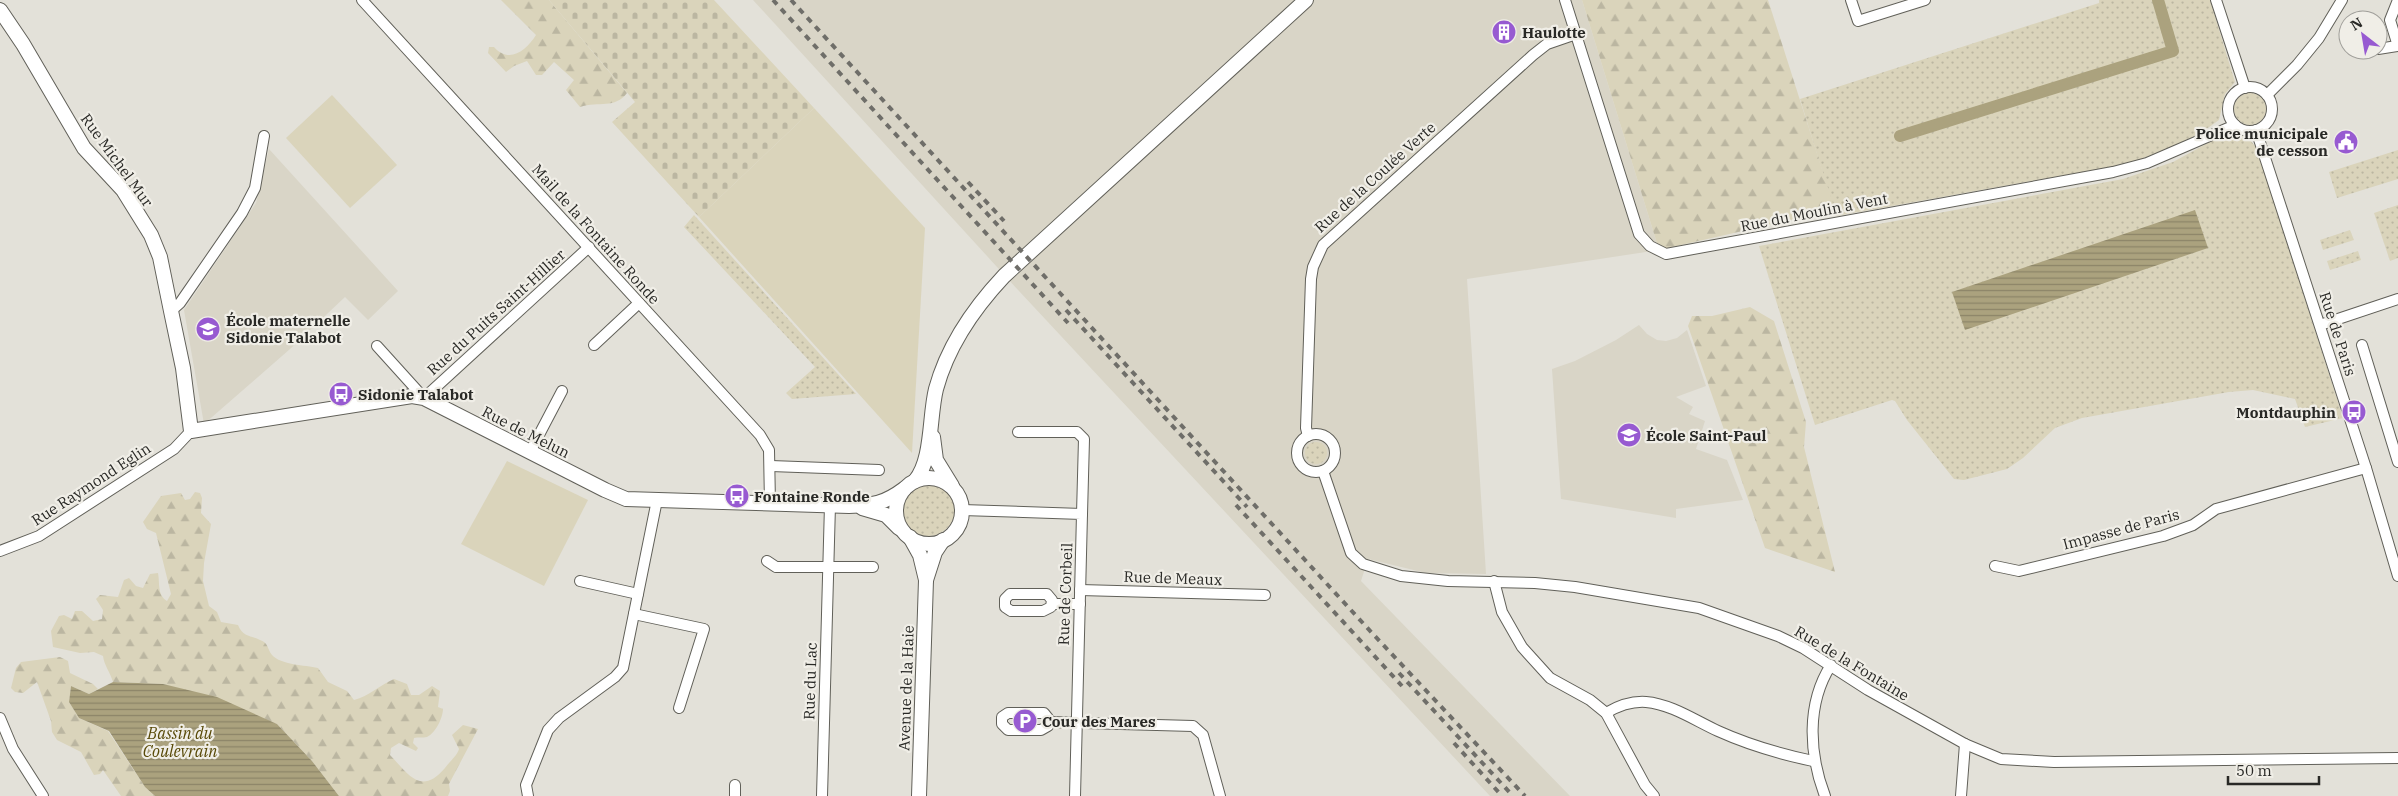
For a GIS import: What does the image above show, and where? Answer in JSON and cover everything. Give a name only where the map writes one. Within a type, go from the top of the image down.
[{"type":"street","name":"Mail de la Fontaine Ronde","points":[[362,0],[760,435],[769,450],[771,466],[770,504]]},
{"type":"street","points":[[936,389],[933,444],[936,460],[956,492],[962,510],[957,528],[943,540],[926,543],[907,535],[896,515],[897,506],[924,466],[936,389],[957,336],[985,296],[1004,276],[1306,0]]},
{"type":"street","name":"Rue du Moulin à Vent","points":[[1566,0],[1639,234],[1650,246],[1666,254],[2113,172],[2148,163],[2236,125]]},
{"type":"street","points":[[1852,0],[1858,21],[1925,0]]},
{"type":"street","points":[[2216,0],[2244,88]]},
{"type":"street","points":[[2267,95],[2308,52],[2342,0]]},
{"type":"street","points":[[2398,0],[2390,20],[2398,46]]},
{"type":"street","name":"Rue Michel Mur","points":[[0,10],[23,44],[84,148],[123,190],[151,235],[160,257],[183,368],[191,432]]},
{"type":"street","name":"Rue de la Coulée Verte","points":[[1323,471],[1306,469],[1299,460],[1298,449],[1303,439],[1308,436],[1306,428],[1311,279],[1313,267],[1323,245],[1533,55],[1547,44],[1576,34]]},
{"type":"street","points":[[2253,87],[2267,95],[2272,108],[2271,115],[2263,127],[2245,131],[2231,120],[2228,107],[2234,95],[2244,88],[2253,87]]},
{"type":"street","name":"Rue de Paris","points":[[2256,130],[2366,468],[2398,576]]},
{"type":"street","points":[[171,311],[180,303],[236,221],[255,188],[264,136]]},
{"type":"street","name":"Rue du Puits Saint-Hillier","points":[[424,398],[589,247]]},
{"type":"street","points":[[2320,325],[2398,299]]},
{"type":"street","points":[[594,345],[639,303]]},
{"type":"street","points":[[2362,345],[2398,462]]},
{"type":"street","points":[[377,346],[424,398]]},
{"type":"street","points":[[530,452],[562,391]]},
{"type":"street","name":"Rue de Melun","points":[[191,432],[412,396],[424,398],[626,499],[849,506],[877,504],[890,499],[910,485]]},
{"type":"street","name":"Rue Raymond Eglin","points":[[0,551],[39,536],[174,449],[191,432]]},
{"type":"street","name":"Rue de Corbeil","points":[[1018,432],[1077,432],[1084,438],[1075,796]]},
{"type":"street","points":[[1308,436],[1313,434],[1324,436],[1333,444],[1335,450],[1333,462],[1323,471]]},
{"type":"street","points":[[771,466],[879,470]]},
{"type":"street","name":"Impasse de Paris","points":[[1995,566],[2019,571],[2163,536],[2193,525],[2216,509],[2366,468]]},
{"type":"street","name":"Rue de la Fontaine","points":[[1323,471],[1351,553],[1363,564],[1400,576],[1448,581],[1575,587],[1634,595],[1699,608],[1778,636],[1831,665],[1868,690],[1965,744],[2001,759],[2015,762],[2193,762],[2398,758]]},
{"type":"street","points":[[910,485],[933,478],[942,481],[956,492]]},
{"type":"street","points":[[528,796],[526,785],[548,730],[559,718],[615,677],[623,668],[656,500]]},
{"type":"street","name":"Rue du Lac","points":[[822,796],[830,505]]},
{"type":"street","name":"Rue de Melun","points":[[849,506],[886,515],[907,535]]},
{"type":"street","points":[[962,510],[1082,514]]},
{"type":"street","name":"Avenue de la Haie","points":[[907,535],[920,555],[926,580],[919,796]]},
{"type":"street","name":"Avenue de la Haie","points":[[926,580],[935,552],[943,540]]},
{"type":"street","points":[[767,561],[776,567],[873,567]]},
{"type":"street","points":[[580,582],[638,594]]},
{"type":"street","points":[[1494,582],[1502,612],[1522,647],[1550,678],[1590,700],[1606,714],[1636,770],[1654,796]]},
{"type":"street","name":"Rue de Meaux","points":[[1080,590],[1265,595]]},
{"type":"street","points":[[1052,604],[1080,604]]},
{"type":"street","points":[[634,614],[704,629],[678,708]]},
{"type":"street","points":[[1826,796],[1813,761],[1813,720],[1821,680],[1831,665]]},
{"type":"street","points":[[1606,714],[1620,705],[1646,702],[1666,707],[1719,732],[1770,752],[1813,761]]},
{"type":"street","points":[[0,718],[12,749],[42,796]]},
{"type":"street","points":[[1048,722],[1193,726],[1203,735],[1220,796]]},
{"type":"street","points":[[1961,796],[1965,744]]},
{"type":"street","points":[[735,784],[735,796]]},
{"type":"shaded area","points":[[753,0],[1582,0],[1659,250],[1467,279],[1486,574],[1426,573],[1368,559],[1361,581],[1570,796],[1490,796],[1019,291]]},
{"type":"shaded area","points":[[269,149],[398,291],[368,320],[345,297],[290,349],[204,424],[184,310],[256,203]]},
{"type":"shaded area","name":"École Saint-Paul","points":[[1639,325],[1647,334],[1657,340],[1666,341],[1677,338],[1687,330],[1706,386],[1676,397],[1693,407],[1689,414],[1705,421],[1696,449],[1727,460],[1743,500],[1676,509],[1676,518],[1561,499],[1552,369],[1575,361],[1616,340]]},
{"type":"green space","points":[[501,0],[549,0],[627,93],[612,103],[580,107],[566,90],[574,80],[554,62],[542,75],[536,75],[527,61],[514,66],[506,72],[488,53],[489,47],[494,47],[505,55],[511,55],[527,46],[536,35]]},
{"type":"green space","points":[[549,0],[714,0],[814,108],[699,217],[612,122],[635,102]]},
{"type":"green space","points":[[1582,0],[1768,0],[1835,210],[1659,250]]},
{"type":"green space","points":[[2099,0],[2210,0],[2235,82],[2225,94],[2219,120],[2187,140],[2127,164],[1836,216],[1800,99],[2099,3]]},
{"type":"green space","points":[[2250,93],[2261,98],[2266,109],[2261,120],[2250,125],[2239,120],[2234,109],[2239,98]]},
{"type":"green space","points":[[332,95],[397,165],[350,208],[286,138]]},
{"type":"green space","points":[[814,108],[925,228],[912,453],[699,217]]},
{"type":"green space","points":[[2230,131],[2248,138],[2257,148],[2343,418],[2305,427],[2295,399],[2253,390],[2229,392],[2082,418],[2055,428],[2023,458],[2007,469],[1964,480],[1954,479],[1907,420],[1895,401],[1892,400],[1815,425],[1759,246],[2123,179],[2173,162]]},
{"type":"green space","points":[[2398,150],[2398,179],[2337,198],[2329,172]]},
{"type":"green space","points":[[2398,205],[2398,258],[2390,261],[2374,213]]},
{"type":"green space","points":[[694,215],[856,394],[792,399],[786,393],[815,367],[684,227]]},
{"type":"green space","points":[[2350,230],[2354,240],[2323,250],[2320,240]]},
{"type":"green space","points":[[2358,251],[2361,260],[2330,270],[2327,261]]},
{"type":"green space","points":[[1750,307],[1774,321],[1806,422],[1804,447],[1835,572],[1765,548],[1688,326],[1692,316],[1712,316]]},
{"type":"green space","points":[[1316,442],[1324,445],[1327,453],[1324,461],[1316,464],[1308,461],[1305,453],[1308,445]]},
{"type":"green space","points":[[507,461],[588,500],[544,586],[461,544]]},
{"type":"green space","points":[[923,482],[933,482],[943,486],[951,494],[955,509],[951,524],[943,532],[933,536],[923,536],[913,532],[905,524],[901,514],[901,504],[905,494],[913,486]]},
{"type":"green space","points":[[195,492],[200,493],[202,498],[201,513],[211,524],[204,563],[203,581],[209,606],[217,612],[221,622],[238,625],[245,634],[263,641],[272,655],[281,661],[318,668],[328,682],[347,691],[354,700],[365,696],[394,679],[407,684],[411,695],[419,695],[432,686],[440,691],[438,707],[443,709],[443,712],[433,732],[427,737],[414,738],[413,743],[418,748],[416,751],[399,743],[391,748],[390,755],[409,775],[416,779],[429,781],[437,776],[455,757],[459,749],[452,735],[463,725],[478,729],[449,784],[450,791],[448,796],[339,796],[312,761],[277,724],[163,684],[113,682],[103,656],[94,652],[80,653],[53,647],[51,631],[59,616],[64,615],[72,619],[75,611],[82,611],[93,621],[102,619],[103,610],[96,599],[100,595],[118,597],[124,580],[129,578],[136,586],[143,588],[150,574],[158,573],[160,592],[167,601],[171,594],[156,533],[147,529],[143,522],[161,496],[181,493],[185,500],[190,499]]},
{"type":"green space","points":[[60,657],[68,661],[70,673],[93,684],[98,689],[89,694],[71,686],[69,702],[79,718],[108,731],[145,787],[155,796],[121,796],[103,770],[100,774],[94,775],[81,752],[57,740],[52,732],[51,721],[37,682],[23,693],[15,692],[11,688],[16,668],[21,662]]},
{"type":"water","points":[[2195,210],[2208,248],[1965,330],[1952,292]]},
{"type":"water","name":"Bassin du Coulevrain","points":[[113,682],[163,684],[217,697],[277,724],[312,761],[339,796],[155,796],[145,787],[109,731],[79,718],[69,702],[71,686],[89,694]]},
{"type":"waterway","points":[[1900,136],[2173,51],[2158,0]]},
{"type":"railway","points":[[773,0],[1068,323]]},
{"type":"railway","points":[[791,0],[1372,633],[1525,796]]},
{"type":"railway","points":[[968,182],[1004,221]]},
{"type":"railway","points":[[1066,310],[1247,507]]},
{"type":"railway","points":[[1236,505],[1402,686]]},
{"type":"railway","points":[[1399,673],[1513,796]]},
{"type":"railway","points":[[1454,743],[1502,796]]},
{"type":"place","name":"Haulotte","points":[[1504,32]]},
{"type":"place","name":"Police municipale de cesson","points":[[2346,142]]},
{"type":"place","name":"École maternelle Sidonie Talabot","points":[[208,329]]},
{"type":"place","name":"Sidonie Talabot","points":[[341,394]]},
{"type":"place","name":"Montdauphin","points":[[2354,412]]},
{"type":"place","name":"École Saint-Paul","points":[[1629,435]]},
{"type":"place","name":"Fontaine Ronde","points":[[737,496]]},
{"type":"place","name":"Cour des Mares","points":[[1025,721]]}]
